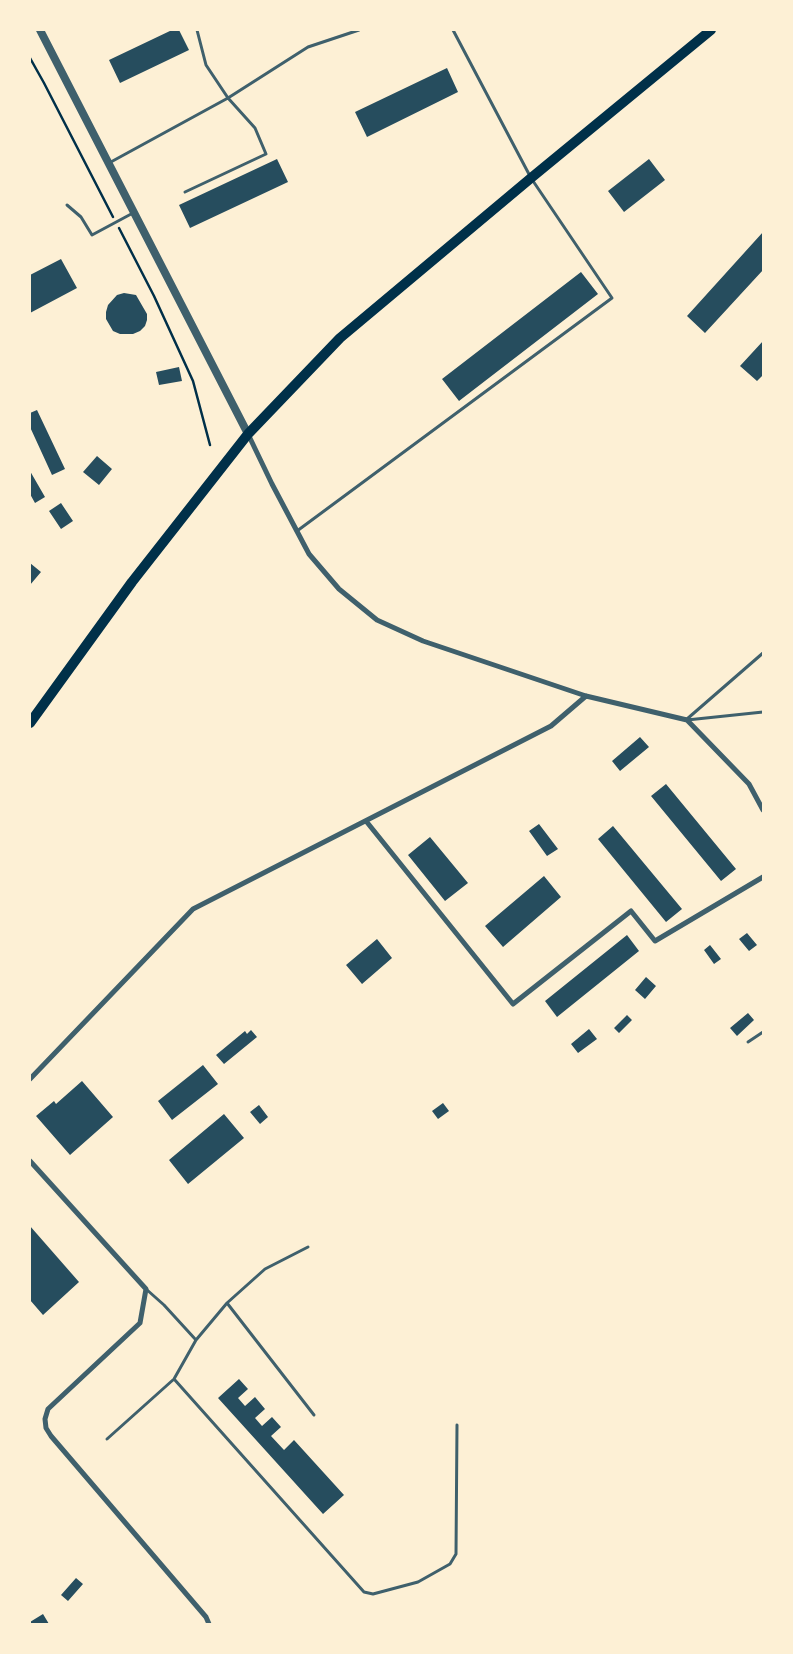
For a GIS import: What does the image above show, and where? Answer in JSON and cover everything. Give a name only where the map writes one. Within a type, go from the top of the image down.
[{"type":"main road","points":[[30,723],[132,582],[248,434],[340,338],[711,30]]},
{"type":"street","points":[[40,30],[309,554],[339,589],[377,620],[423,641],[586,696],[687,720],[749,784],[763,810]]},
{"type":"street","points":[[30,1079],[194,909],[552,726],[586,696]]},
{"type":"street","points":[[366,820],[513,1004],[631,911],[655,941],[763,876]]},
{"type":"street","points":[[30,1161],[146,1289],[140,1323],[48,1409],[45,1419],[46,1428],[206,1617],[209,1624]]},
{"type":"lane","points":[[185,192],[266,154],[255,128],[228,98],[206,65],[197,30]]},
{"type":"lane","points":[[108,163],[228,98],[308,47],[359,30]]},
{"type":"lane","points":[[297,531],[612,298],[531,178],[453,30]]},
{"type":"lane","points":[[67,204],[81,217],[92,235],[134,213]]},
{"type":"lane","points":[[687,720],[763,653]]},
{"type":"lane","points":[[687,720],[763,712]]},
{"type":"lane","points":[[748,1042],[763,1032]]},
{"type":"lane","points":[[106,1439],[174,1379],[196,1340],[227,1303],[265,1270],[308,1247]]},
{"type":"lane","points":[[146,1289],[164,1305],[196,1340]]},
{"type":"lane","points":[[227,1303],[314,1415]]},
{"type":"lane","points":[[174,1379],[364,1592],[373,1594],[418,1582],[450,1564],[456,1554],[457,1425]]},
{"type":"path","points":[[30,58],[154,296],[193,381],[210,444]]},
{"type":"building","points":[[172,30],[179,30],[189,50],[120,83],[109,60]]},
{"type":"building","points":[[447,68],[458,92],[367,137],[355,112]]},
{"type":"building","points":[[277,159],[288,182],[190,228],[179,205]]},
{"type":"building","points":[[649,159],[665,180],[624,212],[608,191]]},
{"type":"building","points":[[763,232],[763,270],[705,333],[687,316]]},
{"type":"building","points":[[61,259],[77,288],[30,313],[30,275]]},
{"type":"building","points":[[581,272],[598,294],[459,401],[442,379]]},
{"type":"building","points":[[124,293],[136,295],[147,314],[145,326],[133,334],[120,334],[113,331],[106,319],[108,305],[117,295]]},
{"type":"building","points":[[763,341],[763,375],[757,381],[740,366]]},
{"type":"building","points":[[179,367],[182,381],[159,385],[156,372]]},
{"type":"building","points":[[37,410],[65,469],[52,475],[30,427],[30,413]]},
{"type":"building","points":[[97,456],[112,469],[99,485],[83,472]]},
{"type":"building","points":[[30,471],[45,497],[35,503],[30,494]]},
{"type":"building","points":[[61,503],[73,521],[61,529],[49,511]]},
{"type":"building","points":[[30,563],[41,572],[30,585]]},
{"type":"building","points":[[640,737],[649,747],[620,771],[612,761]]},
{"type":"building","points":[[666,784],[736,869],[721,881],[651,796]]},
{"type":"building","points":[[539,824],[558,849],[547,856],[529,831]]},
{"type":"building","points":[[613,826],[682,909],[666,922],[598,839]]},
{"type":"building","points":[[430,837],[468,883],[445,901],[408,855]]},
{"type":"building","points":[[544,876],[561,897],[503,947],[485,926]]},
{"type":"building","points":[[747,933],[757,945],[749,951],[739,939]]},
{"type":"building","points":[[627,935],[639,951],[557,1017],[545,1001]]},
{"type":"building","points":[[377,939],[392,958],[362,984],[346,965]]},
{"type":"building","points":[[710,945],[721,959],[714,964],[704,950]]},
{"type":"building","points":[[646,977],[656,986],[645,999],[635,990]]},
{"type":"building","points":[[748,1013],[754,1020],[737,1036],[730,1028]]},
{"type":"building","points":[[627,1015],[632,1020],[619,1033],[614,1028]]},
{"type":"building","points":[[589,1029],[597,1039],[578,1053],[571,1044]]},
{"type":"building","points":[[251,1030],[257,1037],[224,1064],[216,1055],[245,1031],[247,1034]]},
{"type":"building","points":[[203,1065],[218,1084],[172,1120],[158,1101]]},
{"type":"building","points":[[82,1081],[113,1117],[70,1155],[36,1116],[54,1101],[56,1104]]},
{"type":"building","points":[[443,1103],[449,1111],[438,1119],[432,1111]]},
{"type":"building","points":[[259,1105],[268,1117],[260,1124],[250,1112]]},
{"type":"building","points":[[224,1114],[244,1138],[188,1184],[169,1160]]},
{"type":"building","points":[[30,1226],[79,1282],[43,1315],[30,1300]]},
{"type":"building","points":[[239,1379],[248,1389],[238,1398],[245,1406],[255,1397],[265,1409],[255,1418],[262,1426],[272,1417],[281,1427],[271,1436],[284,1450],[294,1440],[344,1495],[323,1514],[218,1398]]},
{"type":"building","points":[[76,1578],[83,1584],[68,1601],[61,1595]]},
{"type":"building","points":[[43,1614],[49,1624],[30,1624],[30,1622]]}]
